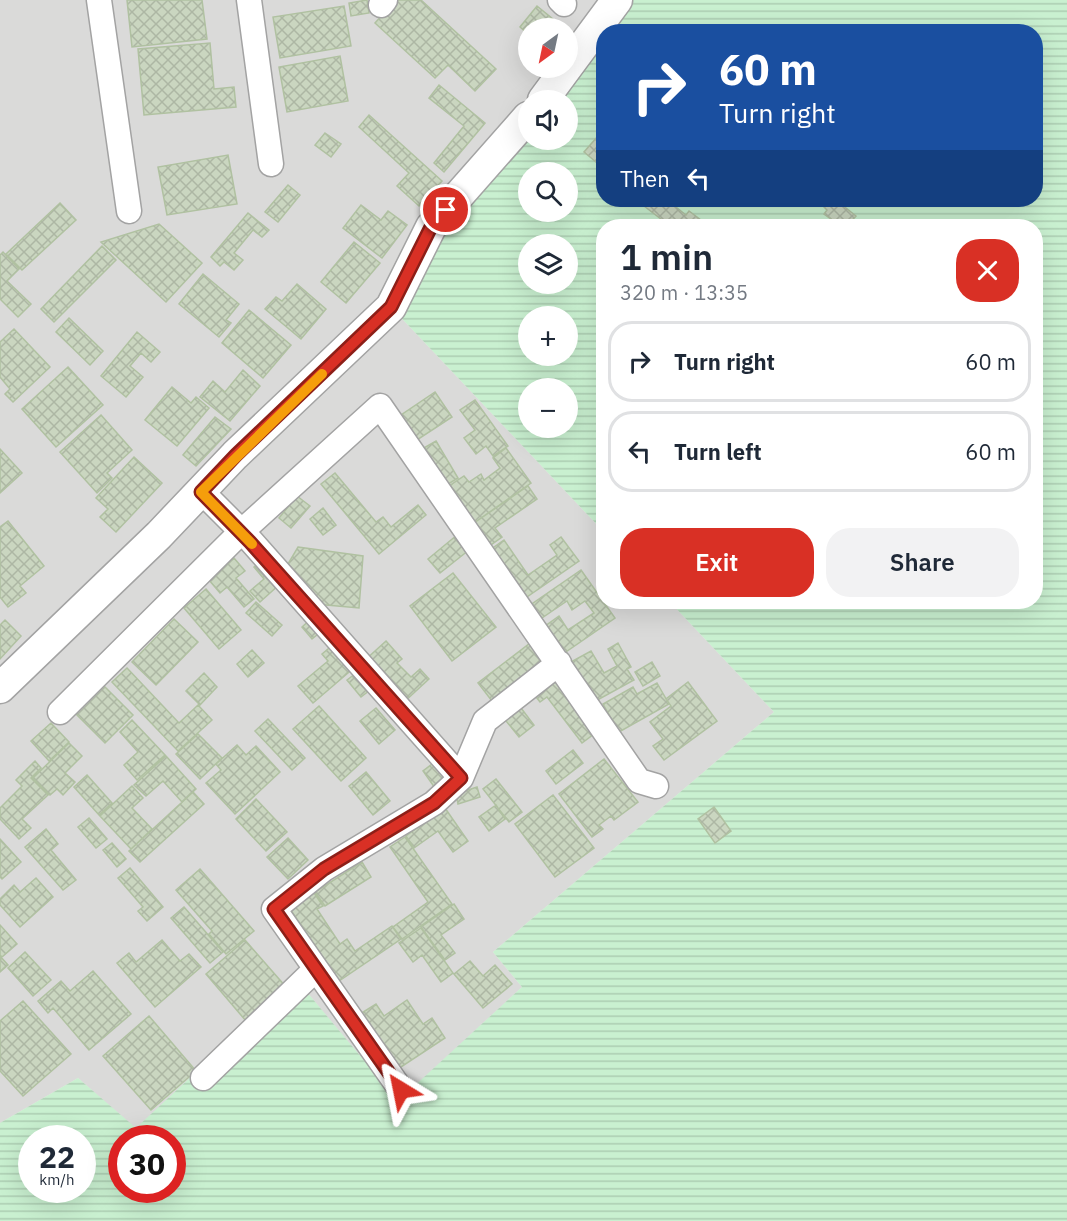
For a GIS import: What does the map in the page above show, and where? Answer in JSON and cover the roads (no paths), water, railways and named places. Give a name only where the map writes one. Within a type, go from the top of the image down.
[{"type":"street","points":[[99,0],[129,211]]},
{"type":"street","points":[[249,0],[271,164]]},
{"type":"street","points":[[599,24],[617,0]]},
{"type":"street","points":[[550,90],[596,28]]},
{"type":"street","points":[[0,688],[236,455],[391,307],[431,227],[518,128]]},
{"type":"street","points":[[60,712],[241,532],[380,406],[639,781],[656,786]]},
{"type":"street","points":[[201,492],[241,532],[461,778]]},
{"type":"street","points":[[401,1090],[274,909],[324,869],[434,803],[461,778],[485,721],[559,663]]},
{"type":"street","points":[[203,1077],[316,969]]}]
